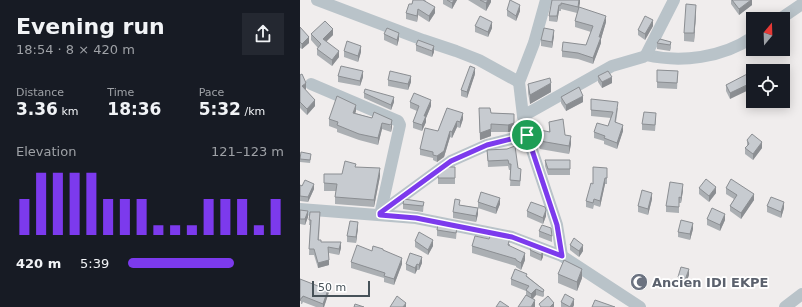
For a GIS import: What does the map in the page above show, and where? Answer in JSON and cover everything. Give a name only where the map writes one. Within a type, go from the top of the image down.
[{"type":"street","points":[[317,0],[493,66],[519,82]]},
{"type":"street","points":[[546,0],[534,43],[519,82],[527,135],[557,225],[562,256]]},
{"type":"street","points":[[523,116],[612,66],[639,59],[646,55],[674,0]]},
{"type":"street","points":[[790,12],[802,4]]},
{"type":"street","points":[[646,55],[669,59],[694,58],[725,51],[746,42]]},
{"type":"street","points":[[312,84],[398,121],[400,124],[380,214]]},
{"type":"street","points":[[380,214],[451,161],[487,145],[527,135]]},
{"type":"street","points":[[300,209],[380,214],[416,218],[512,237],[562,256],[640,307]]},
{"type":"street","points":[[785,307],[802,294]]},
{"type":"building","points":[[413,0],[423,0],[435,7],[429,16],[418,9],[417,16],[406,13],[409,4],[412,4]]},
{"type":"building","points":[[447,0],[454,0],[452,3]]},
{"type":"building","points":[[480,0],[488,0],[486,3]]},
{"type":"building","points":[[510,0],[520,5],[516,16],[507,10]]},
{"type":"building","points":[[552,0],[579,0],[578,7],[561,3],[561,5],[559,5],[557,16],[549,16]]},
{"type":"building","points":[[732,0],[751,0],[739,9]]},
{"type":"building","points":[[686,4],[696,5],[694,33],[684,33]]},
{"type":"building","points":[[579,7],[606,16],[599,37],[601,37],[593,58],[578,53],[562,51],[563,42],[586,45],[593,26],[575,21]]},
{"type":"building","points":[[480,16],[492,22],[488,32],[475,26]]},
{"type":"building","points":[[645,16],[653,20],[645,34],[638,30]]},
{"type":"building","points":[[325,21],[333,29],[323,39],[339,51],[332,60],[317,49],[321,44],[311,34]]},
{"type":"building","points":[[300,27],[309,37],[302,44],[300,42]]},
{"type":"building","points":[[387,28],[399,33],[397,40],[384,34]]},
{"type":"building","points":[[544,28],[554,30],[552,42],[541,40]]},
{"type":"building","points":[[660,39],[671,42],[670,45],[657,43]]},
{"type":"building","points":[[418,40],[434,46],[432,51],[416,45]]},
{"type":"building","points":[[347,41],[361,46],[358,56],[344,51]]},
{"type":"building","points":[[341,66],[363,71],[360,81],[338,76]]},
{"type":"building","points":[[470,66],[475,68],[467,92],[461,90]]},
{"type":"building","points":[[657,70],[678,71],[677,83],[657,82]]},
{"type":"building","points":[[390,71],[411,76],[408,84],[388,80]]},
{"type":"building","points":[[608,71],[612,77],[602,82],[598,76]]},
{"type":"building","points":[[302,74],[306,83],[302,86],[315,100],[307,109],[300,102],[300,75]]},
{"type":"building","points":[[746,75],[746,85],[730,93],[726,85]]},
{"type":"building","points":[[550,78],[551,83],[530,95],[528,84]]},
{"type":"building","points":[[579,87],[583,96],[566,105],[561,97]]},
{"type":"building","points":[[365,89],[394,97],[391,105],[364,93]]},
{"type":"building","points":[[414,93],[431,100],[422,125],[413,122],[419,106],[410,102]]},
{"type":"building","points":[[337,96],[356,105],[353,113],[372,118],[374,112],[392,120],[391,125],[382,123],[378,138],[359,134],[337,125],[338,122],[329,119]]},
{"type":"building","points":[[591,99],[618,102],[615,122],[623,125],[617,143],[594,132],[597,123],[608,126],[613,112],[591,110]]},
{"type":"building","points":[[447,108],[463,113],[460,122],[457,121],[452,132],[450,131],[444,151],[437,156],[433,155],[433,152],[420,149],[425,128],[438,131]]},
{"type":"building","points":[[479,108],[490,108],[491,113],[514,114],[514,123],[508,125],[491,124],[491,129],[480,133]]},
{"type":"building","points":[[644,112],[656,113],[655,125],[642,124]]},
{"type":"building","points":[[563,119],[565,135],[571,136],[569,146],[540,141],[538,137],[540,130],[550,132],[549,122]]},
{"type":"building","points":[[752,134],[762,142],[753,154],[745,148],[749,144],[747,140]]},
{"type":"building","points":[[515,146],[518,168],[521,169],[520,181],[510,180],[511,164],[509,164],[508,160],[488,161],[487,150],[507,149]]},
{"type":"building","points":[[301,152],[311,154],[310,160],[300,159]]},
{"type":"building","points":[[545,160],[570,160],[570,169],[548,169]]},
{"type":"building","points":[[345,161],[356,164],[355,167],[380,168],[374,200],[335,197],[337,184],[324,183],[324,174],[342,174]]},
{"type":"building","points":[[447,167],[455,167],[455,178],[438,178],[438,174]]},
{"type":"building","points":[[593,167],[607,168],[607,178],[605,178],[600,201],[594,199],[593,203],[586,201],[591,183],[593,184]]},
{"type":"building","points":[[706,179],[716,187],[709,196],[699,188]]},
{"type":"building","points":[[731,179],[754,194],[741,213],[730,206],[737,195],[726,188]]},
{"type":"building","points":[[305,180],[314,184],[308,197],[300,196],[300,185],[302,186]]},
{"type":"building","points":[[670,182],[683,184],[681,198],[679,197],[679,207],[666,206]]},
{"type":"building","points":[[642,190],[652,193],[648,209],[638,206]]},
{"type":"building","points":[[481,192],[500,198],[496,208],[478,202]]},
{"type":"building","points":[[771,197],[784,202],[781,212],[767,206]]},
{"type":"building","points":[[404,199],[424,202],[423,206],[403,204]]},
{"type":"building","points":[[455,199],[460,200],[459,205],[478,208],[476,216],[453,212]]},
{"type":"building","points":[[531,202],[545,207],[546,210],[543,218],[527,211]]},
{"type":"building","points":[[712,208],[725,214],[720,225],[707,219]]},
{"type":"building","points":[[300,210],[308,211],[305,219],[300,219]]},
{"type":"building","points":[[310,212],[320,212],[318,240],[321,240],[321,242],[341,242],[339,249],[328,247],[329,260],[318,263],[314,249],[309,249],[311,220],[309,220]]},
{"type":"building","points":[[681,220],[693,223],[690,234],[678,232]]},
{"type":"building","points":[[350,221],[358,222],[356,237],[347,236]]},
{"type":"building","points":[[438,224],[457,228],[456,233],[437,230]]},
{"type":"building","points":[[542,225],[551,228],[552,236],[539,231]]},
{"type":"building","points":[[419,232],[433,240],[428,250],[415,241]]},
{"type":"building","points":[[491,234],[510,237],[508,245],[525,253],[521,263],[516,259],[472,246],[475,236],[489,239]]},
{"type":"building","points":[[574,238],[583,245],[579,251],[570,245]]},
{"type":"building","points":[[357,245],[372,251],[373,246],[402,258],[394,279],[384,276],[385,273],[351,262]]},
{"type":"building","points":[[532,247],[543,251],[541,255],[530,250]]},
{"type":"building","points":[[410,253],[422,257],[419,265],[417,264],[415,268],[406,264]]},
{"type":"building","points":[[564,260],[582,269],[577,282],[558,274]]},
{"type":"building","points":[[681,267],[689,269],[685,280],[678,277]]},
{"type":"building","points":[[515,269],[527,274],[526,276],[544,290],[543,292],[536,289],[531,294],[526,290],[529,286],[511,279]]},
{"type":"building","points":[[300,279],[318,286],[319,283],[329,287],[323,304],[303,296],[300,301]]},
{"type":"building","points":[[565,294],[574,299],[570,307],[561,302]]},
{"type":"building","points":[[526,295],[535,300],[531,307],[518,307]]},
{"type":"building","points":[[397,296],[406,303],[403,307],[390,307]]},
{"type":"building","points":[[548,296],[554,303],[550,307],[541,307],[539,304]]},
{"type":"building","points":[[595,300],[615,307],[592,307]]},
{"type":"building","points":[[500,301],[509,307],[496,307]]},
{"type":"building","points":[[355,304],[364,307],[354,307]]},
{"type":"place","name":"Ancien IDI EKPE","points":[[639,282]]},
{"type":"route","points":[[527,135],[557,225],[562,256],[512,237],[416,218],[380,215],[380,213],[451,161],[487,145],[527,135]]}]
